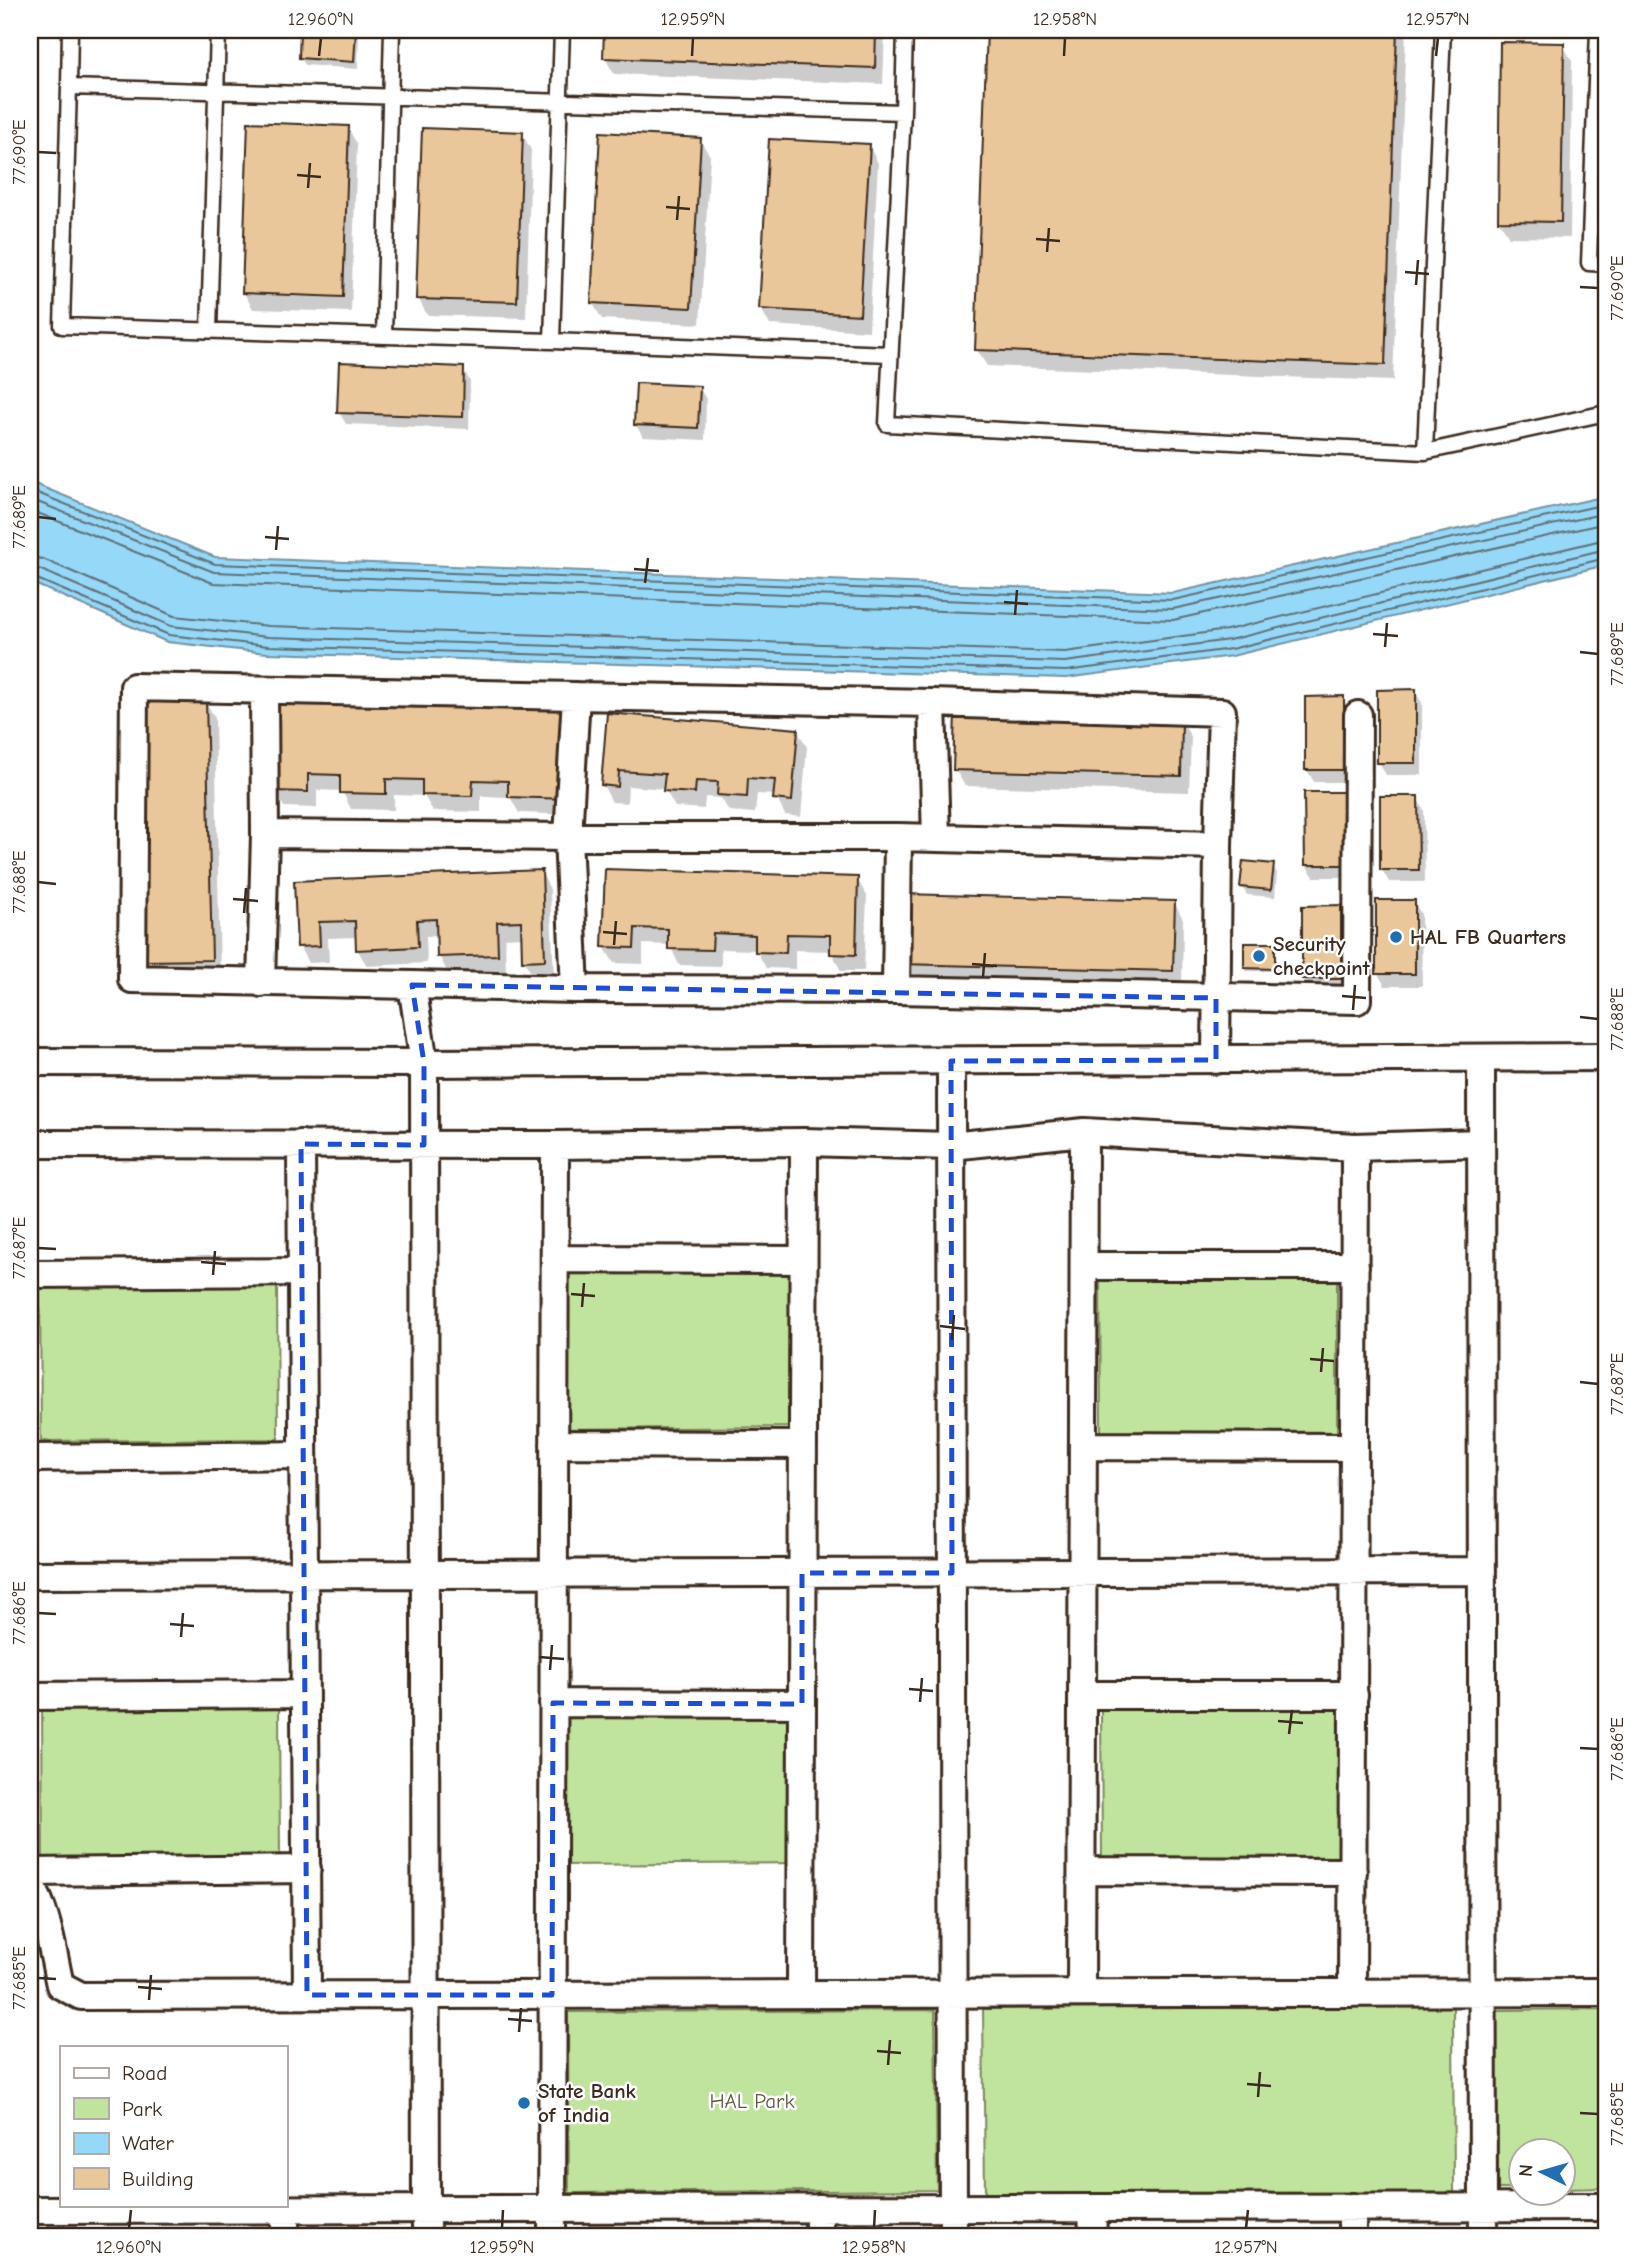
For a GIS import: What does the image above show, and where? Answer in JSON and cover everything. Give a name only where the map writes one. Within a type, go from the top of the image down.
[{"type":"street","points":[[1216,1060],[1216,998],[1218,845],[1222,712],[932,703],[134,687],[132,979],[261,983],[575,989],[896,990],[1216,998],[1357,1000],[1358,715]]},
{"type":"street","points":[[261,983],[265,834],[264,691]]},
{"type":"street","points":[[575,989],[568,837],[576,696]]},
{"type":"street","points":[[932,703],[936,838]]},
{"type":"street","points":[[265,834],[898,837],[1218,845]]},
{"type":"street","points":[[896,990],[898,837]]},
{"type":"street","points":[[412,985],[424,1063],[426,2236]]},
{"type":"street","points":[[30,1062],[424,1063],[1606,1057]]},
{"type":"street","points":[[1481,1058],[1483,2236]]},
{"type":"street","points":[[951,1061],[953,2236]]},
{"type":"street","points":[[30,1144],[555,1145],[804,1142],[951,1146],[1084,1132],[1355,1147],[1481,1143]]},
{"type":"street","points":[[1081,1993],[1084,1132]]},
{"type":"street","points":[[801,1994],[804,1142]]},
{"type":"street","points":[[301,1144],[307,1995]]},
{"type":"street","points":[[552,2236],[555,1145]]},
{"type":"street","points":[[1352,1993],[1355,1147]]},
{"type":"street","points":[[555,1259],[803,1260]]},
{"type":"street","points":[[1084,1266],[1355,1266]]},
{"type":"street","points":[[30,1274],[302,1272]]},
{"type":"street","points":[[554,1444],[803,1445]]},
{"type":"street","points":[[1083,1446],[1354,1447]]},
{"type":"street","points":[[30,1458],[303,1455]]},
{"type":"street","points":[[30,1575],[1482,1571]]},
{"type":"street","points":[[30,1696],[305,1694]]},
{"type":"street","points":[[1083,1695],[1354,1695]]},
{"type":"street","points":[[553,1703],[802,1704]]},
{"type":"street","points":[[30,1872],[307,1869]]},
{"type":"street","points":[[1082,1871],[1353,1872]]},
{"type":"street","points":[[30,1885],[35,1892],[50,1941],[60,1985],[80,1996],[1606,1992]]},
{"type":"street","points":[[1352,2207],[1352,2236]]},
{"type":"street","points":[[30,2210],[1606,2207]]},
{"type":"street","points":[[819,2208],[819,2236]]},
{"type":"street","points":[[1092,2208],[1093,2236]]},
{"type":"street","points":[[285,2210],[285,2236]]},
{"type":"lane","points":[[70,30],[62,326],[890,354]]},
{"type":"lane","points":[[209,330],[218,30]]},
{"type":"lane","points":[[384,336],[392,30]]},
{"type":"lane","points":[[552,341],[562,30]]},
{"type":"lane","points":[[905,30],[887,425],[1425,452],[1606,413]]},
{"type":"lane","points":[[1425,452],[1443,30]]},
{"type":"lane","points":[[1598,30],[1589,263],[1606,264]]},
{"type":"lane","points":[[69,87],[903,112]]},
{"type":"highlighted area","points":[[412,985],[1216,998],[1216,1060],[951,1061],[952,1573],[802,1573],[802,1704],[553,1703],[552,1995],[307,1995],[301,1144],[424,1145],[424,1063]]},
{"type":"green space","points":[[794,1271],[795,1427],[558,1429],[557,1273]]},
{"type":"green space","points":[[1337,1276],[1337,1432],[1101,1433],[1100,1278]]},
{"type":"green space","points":[[277,1283],[278,1439],[41,1441],[40,1285]]},
{"type":"green space","points":[[279,1704],[280,1859],[43,1861],[42,1705]]},
{"type":"green space","points":[[1338,1704],[1339,1860],[1102,1861],[1101,1706]]},
{"type":"green space","points":[[799,1708],[800,1863],[563,1865],[562,1710]]},
{"type":"green space","points":[[1453,2006],[1454,2193],[985,2196],[983,2009]]},
{"type":"green space","points":[[1606,2009],[1606,2188],[1576,2189],[1576,2136],[1506,2136],[1506,2189],[1496,2189],[1495,2010]]},
{"type":"green space","name":"HAL Park","points":[[935,2010],[937,2190],[569,2193],[568,2012]]},
{"type":"water","points":[[30,482],[215,557],[1173,593],[1606,496],[1606,565],[1232,656],[1066,678],[267,653],[167,642],[30,582]]},
{"type":"building","points":[[300,30],[356,30],[354,62],[299,58]]},
{"type":"building","points":[[604,30],[876,30],[875,68],[603,58]]},
{"type":"building","points":[[987,30],[1397,30],[1385,365],[975,350]]},
{"type":"building","points":[[1500,42],[1564,43],[1561,222],[1498,221]]},
{"type":"building","points":[[248,122],[349,126],[343,297],[242,293]]},
{"type":"building","points":[[422,128],[523,132],[517,302],[416,299]]},
{"type":"building","points":[[600,132],[701,138],[691,308],[591,303]]},
{"type":"building","points":[[769,139],[870,144],[860,315],[759,309]]},
{"type":"building","points":[[339,362],[464,367],[463,417],[337,413]]},
{"type":"building","points":[[636,383],[700,386],[698,428],[634,425]]},
{"type":"building","points":[[1416,689],[1416,763],[1377,763],[1377,690]]},
{"type":"building","points":[[275,693],[570,701],[568,799],[508,797],[508,781],[473,780],[472,796],[422,795],[422,780],[386,779],[386,794],[340,793],[340,775],[308,774],[308,792],[273,791]]},
{"type":"building","points":[[1344,696],[1344,770],[1305,770],[1305,697]]},
{"type":"building","points":[[206,699],[212,960],[145,961],[140,701]]},
{"type":"building","points":[[607,713],[798,729],[792,801],[773,799],[775,780],[748,778],[747,797],[717,795],[718,782],[696,781],[695,793],[663,791],[665,774],[619,771],[618,787],[601,785]]},
{"type":"building","points":[[955,713],[1182,718],[1181,776],[953,770]]},
{"type":"building","points":[[1304,792],[1343,792],[1344,865],[1305,865]]},
{"type":"building","name":"HAL FB Quarters","points":[[1380,796],[1418,796],[1419,870],[1380,870]]},
{"type":"building","points":[[1243,861],[1274,864],[1271,890],[1240,887]]},
{"type":"building","points":[[605,869],[858,877],[856,955],[830,954],[830,935],[787,934],[786,953],[755,952],[755,935],[713,933],[712,950],[668,949],[668,929],[635,928],[634,948],[602,947]]},
{"type":"building","points":[[542,870],[545,960],[522,961],[521,921],[497,922],[498,955],[437,957],[436,919],[417,920],[418,947],[356,950],[355,921],[319,922],[320,946],[297,947],[294,881]]},
{"type":"building","points":[[903,894],[1175,901],[1173,971],[901,964]]},
{"type":"building","name":"HAL FB Quarters","points":[[1376,900],[1415,900],[1415,974],[1376,974]]},
{"type":"building","points":[[1341,905],[1341,979],[1302,979],[1302,906]]},
{"type":"building","name":"Security checkpoint","points":[[1244,943],[1275,943],[1275,969],[1244,968]]},
{"type":"place","name":"HAL FB Quarters","points":[[1396,937]]},
{"type":"place","name":"Security checkpoint","points":[[1259,956]]},
{"type":"place","name":"State Bank of India","points":[[524,2103]]}]
